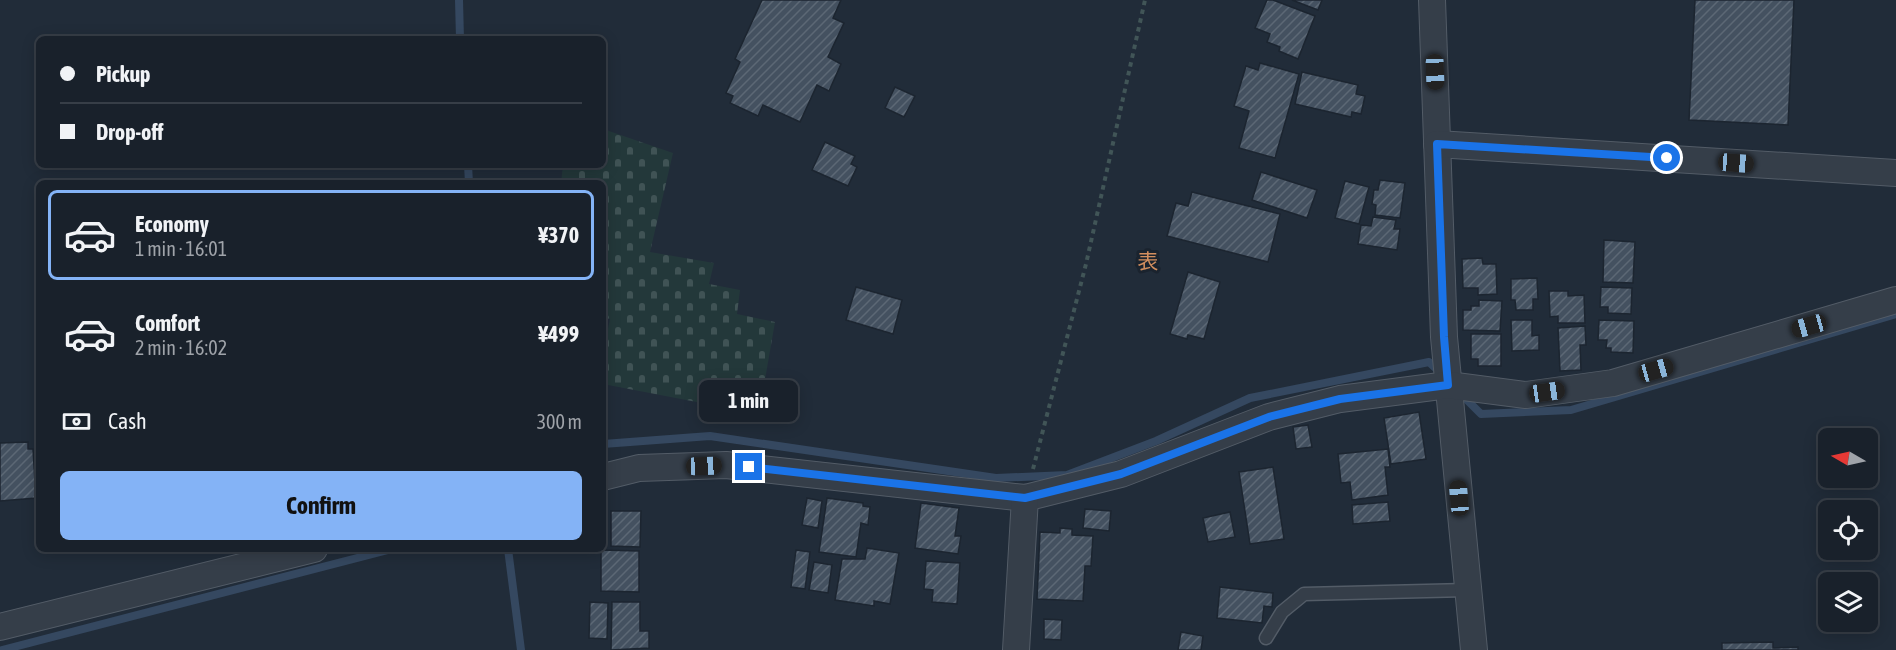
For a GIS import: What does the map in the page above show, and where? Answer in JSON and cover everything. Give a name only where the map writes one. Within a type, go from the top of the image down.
[{"type":"street","points":[[1432,0],[1444,337],[1474,650]]},
{"type":"street","points":[[1437,144],[1896,173]]},
{"type":"street","points":[[606,476],[639,468],[726,465],[1025,498],[1121,474],[1269,417],[1340,399],[1448,385],[1526,395],[1613,383],[1896,300]]},
{"type":"street","points":[[1016,650],[1025,498]]},
{"type":"street","points":[[0,627],[302,552]]},
{"type":"lane","points":[[1266,638],[1282,612],[1304,594],[1467,590]]},
{"type":"path","points":[[1025,498],[1086,264],[1145,0]]},
{"type":"green space","points":[[606,130],[673,153],[650,252],[714,263],[709,284],[740,290],[737,314],[775,322],[759,414],[606,385],[606,339],[610,319],[606,318],[606,180],[561,180],[563,168],[606,168]]},
{"type":"building","points":[[762,0],[841,0],[833,18],[844,23],[828,57],[841,64],[829,91],[817,85],[800,122],[763,105],[758,116],[730,103],[733,96],[726,93],[740,62],[735,59]]},
{"type":"building","points":[[1267,0],[1273,0],[1315,16],[1298,59],[1279,51],[1280,47],[1267,42],[1270,34],[1255,28]]},
{"type":"building","points":[[1292,0],[1322,0],[1318,10]]},
{"type":"building","points":[[1695,0],[1794,0],[1788,125],[1689,120]]},
{"type":"building","points":[[1260,63],[1299,74],[1275,158],[1239,148],[1249,111],[1234,106],[1246,66],[1258,70]]},
{"type":"building","points":[[1302,72],[1358,85],[1356,94],[1365,96],[1361,114],[1352,112],[1351,117],[1295,104]]},
{"type":"building","points":[[895,87],[915,96],[904,117],[885,108]]},
{"type":"building","points":[[825,142],[855,156],[851,164],[857,167],[848,186],[812,170]]},
{"type":"building","points":[[1261,172],[1317,190],[1307,218],[1252,200]]},
{"type":"building","points":[[1380,180],[1405,183],[1400,218],[1375,215],[1376,205],[1372,204],[1374,190],[1378,190]]},
{"type":"building","points":[[1345,181],[1369,187],[1359,224],[1335,218]]},
{"type":"building","points":[[1192,192],[1280,214],[1268,262],[1167,236],[1176,203],[1188,206]]},
{"type":"building","points":[[1373,217],[1396,220],[1394,229],[1400,229],[1397,250],[1358,244],[1361,225],[1371,226]]},
{"type":"building","points":[[1604,240],[1635,242],[1633,283],[1603,282]]},
{"type":"building","points":[[1482,258],[1483,264],[1496,264],[1497,294],[1478,295],[1478,288],[1463,288],[1462,259]]},
{"type":"building","points":[[1188,272],[1220,282],[1204,339],[1188,335],[1187,339],[1170,334]]},
{"type":"building","points":[[1537,278],[1538,299],[1533,299],[1533,310],[1516,310],[1515,300],[1511,300],[1511,279]]},
{"type":"building","points":[[856,287],[902,300],[893,334],[846,320]]},
{"type":"building","points":[[1601,287],[1632,288],[1631,314],[1608,313],[1608,307],[1600,307]]},
{"type":"building","points":[[1549,291],[1568,291],[1568,296],[1584,295],[1585,323],[1558,323],[1558,316],[1550,317]]},
{"type":"building","points":[[1479,300],[1502,301],[1500,331],[1463,330],[1463,310],[1471,310],[1471,306],[1479,306]]},
{"type":"building","points":[[1511,320],[1532,320],[1532,336],[1539,335],[1539,350],[1512,351]]},
{"type":"building","points":[[1599,320],[1634,321],[1633,353],[1611,352],[1611,348],[1606,348],[1607,340],[1598,340]]},
{"type":"building","points":[[1585,326],[1586,345],[1580,345],[1581,370],[1560,371],[1558,328]]},
{"type":"building","points":[[1471,334],[1501,334],[1501,366],[1478,366],[1478,359],[1471,359]]},
{"type":"building","points":[[1419,412],[1426,459],[1391,464],[1384,418]]},
{"type":"building","points":[[1308,425],[1312,447],[1296,449],[1293,427]]},
{"type":"building","points":[[28,442],[28,449],[33,449],[36,498],[0,501],[0,443]]},
{"type":"building","points":[[1388,449],[1390,467],[1385,467],[1388,495],[1352,500],[1350,482],[1341,483],[1338,454]]},
{"type":"building","points":[[1273,467],[1284,539],[1250,544],[1239,472]]},
{"type":"building","points":[[807,498],[822,501],[818,528],[802,525]]},
{"type":"building","points":[[827,498],[863,503],[863,506],[870,507],[868,525],[861,523],[856,557],[819,552]]},
{"type":"building","points":[[1388,502],[1390,521],[1353,524],[1352,505]]},
{"type":"building","points":[[921,503],[959,508],[955,536],[961,536],[958,554],[915,548]]},
{"type":"building","points":[[1085,509],[1111,511],[1109,531],[1083,528]]},
{"type":"building","points":[[611,511],[641,511],[640,547],[611,546]]},
{"type":"building","points":[[1230,512],[1235,537],[1208,542],[1203,518]]},
{"type":"building","points":[[1060,528],[1072,529],[1072,535],[1093,536],[1091,566],[1085,566],[1083,601],[1037,599],[1040,532],[1060,533]]},
{"type":"building","points":[[867,548],[899,553],[890,604],[874,601],[874,606],[835,600],[842,559],[865,559]]},
{"type":"building","points":[[796,550],[810,552],[805,589],[791,587]]},
{"type":"building","points":[[639,551],[639,592],[601,591],[601,552]]},
{"type":"building","points":[[926,561],[960,563],[957,604],[932,602],[933,590],[924,589]]},
{"type":"building","points":[[814,562],[832,565],[828,593],[809,590]]},
{"type":"building","points":[[1220,587],[1273,593],[1272,607],[1264,606],[1262,623],[1217,618]]},
{"type":"building","points":[[590,602],[608,603],[607,639],[589,638]]},
{"type":"building","points":[[612,602],[640,602],[640,631],[649,631],[649,648],[611,650]]},
{"type":"building","points":[[1044,619],[1062,620],[1061,640],[1044,639]]},
{"type":"building","points":[[1181,632],[1203,636],[1201,650],[1178,650]]},
{"type":"building","points":[[1773,642],[1773,648],[1798,647],[1798,650],[1722,650],[1722,643]]},
{"type":"waterway","points":[[459,0],[460,36]]},
{"type":"waterway","points":[[468,168],[469,180]]},
{"type":"waterway","points":[[1461,394],[1481,414],[1571,410],[1896,314]]},
{"type":"waterway","points":[[606,444],[710,436],[996,478],[1067,475],[1156,441],[1250,398],[1429,362],[1442,374]]},
{"type":"waterway","points":[[2,650],[380,552]]},
{"type":"waterway","points":[[508,552],[521,650]]},
{"type":"district","name":"表","points":[[1148,262]]},
{"type":"route","points":[[749,467],[1025,498],[1067,490],[1121,474],[1269,417],[1340,399],[1448,385],[1444,337],[1437,144],[1667,158]]}]
